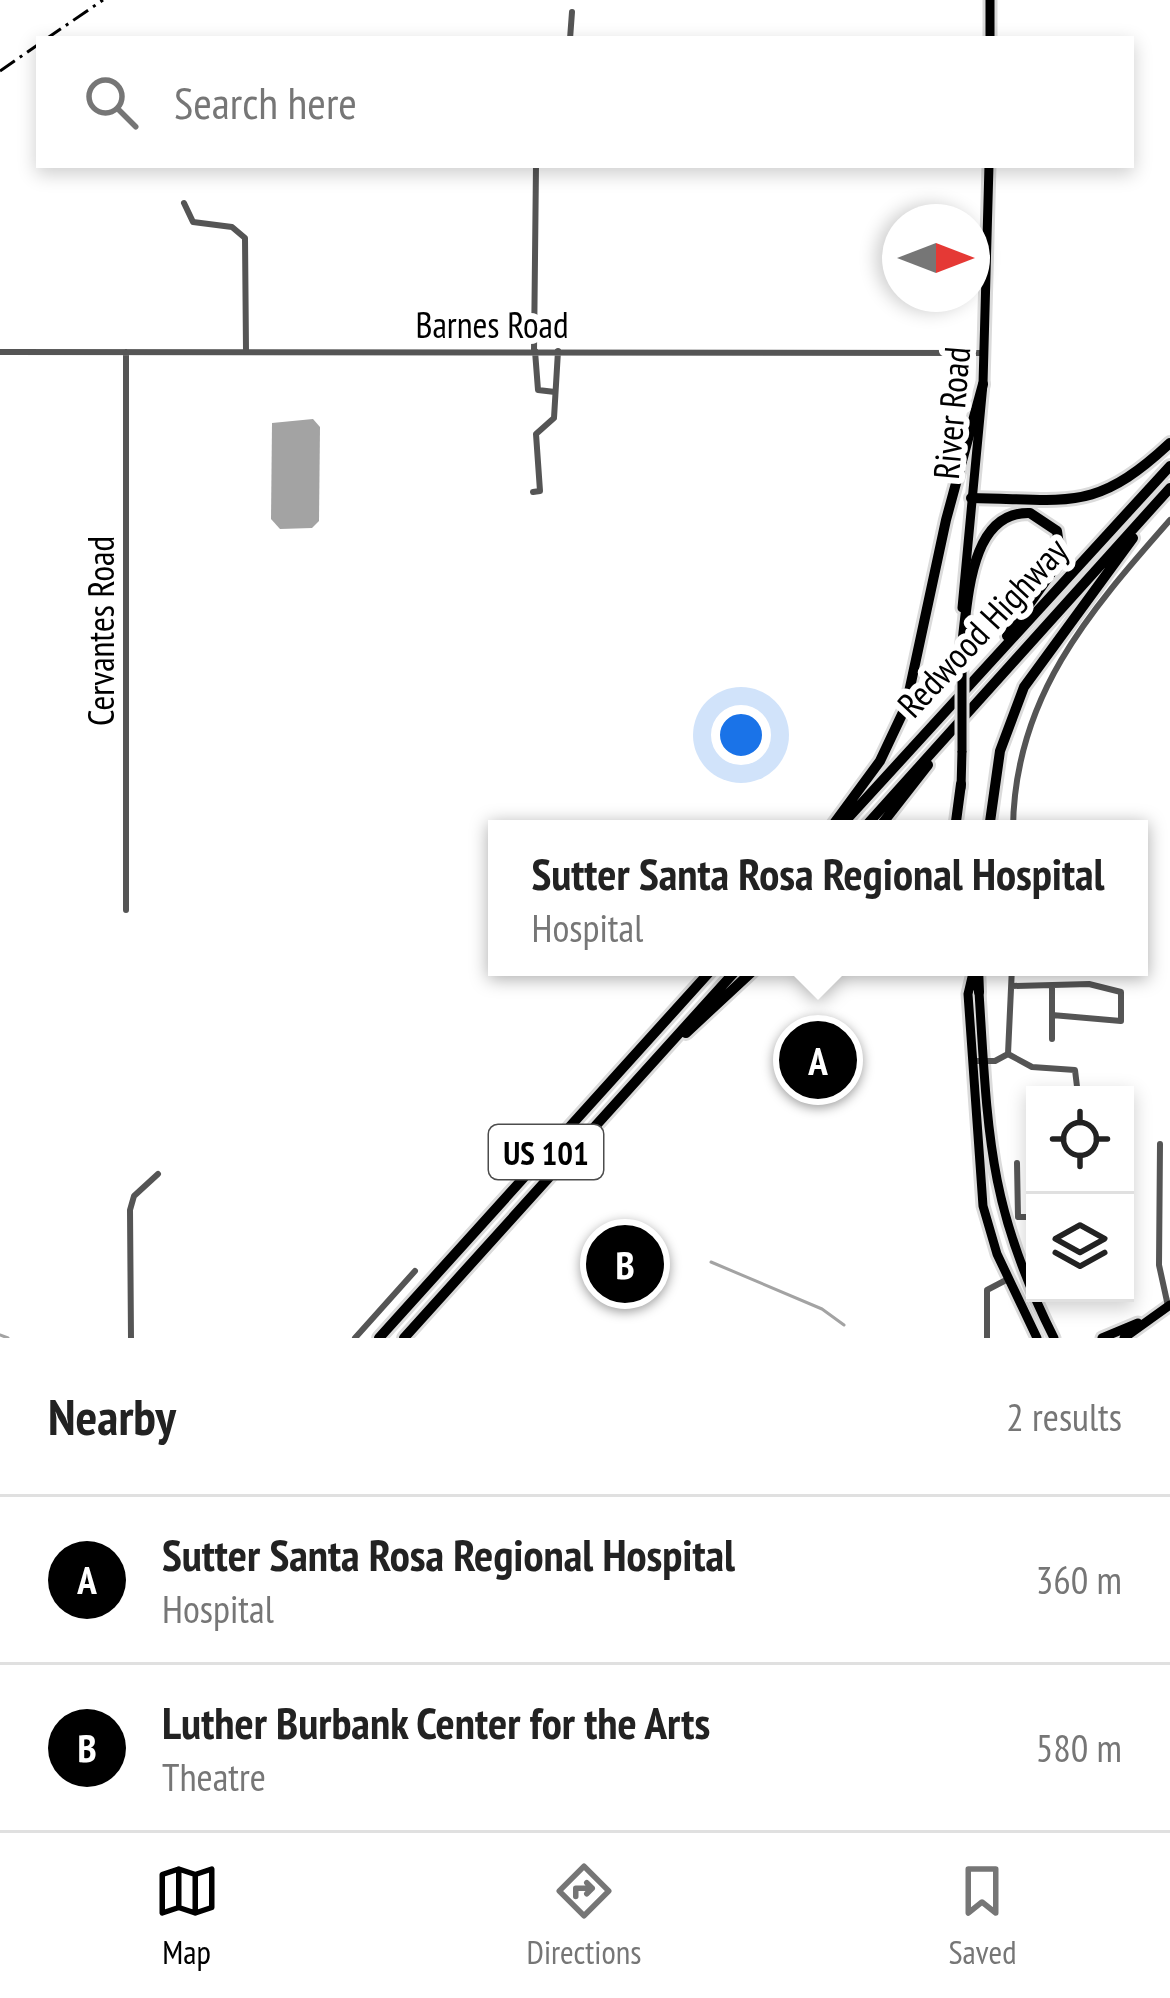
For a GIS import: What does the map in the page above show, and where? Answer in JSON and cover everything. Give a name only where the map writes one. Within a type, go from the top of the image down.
[{"type":"highway","points":[[840,820],[880,761],[906,706],[946,520],[983,384]]},
{"type":"highway","points":[[971,498],[1089,498],[1127,481],[1170,443]]},
{"type":"highway","name":"Redwood Highway","points":[[843,820],[1170,466]]},
{"type":"highway","name":"Redwood Highway","points":[[871,820],[1170,488]]},
{"type":"highway","points":[[962,645],[973,572],[986,539],[1013,514],[1042,517],[1060,538],[1059,566],[986,669]]},
{"type":"highway","points":[[989,820],[1000,751],[1024,687],[1146,516]]},
{"type":"highway","points":[[886,820],[921,778],[938,746]]},
{"type":"highway","points":[[960,820],[962,784]]},
{"type":"highway","name":"US 101","points":[[379,1338],[706,976]]},
{"type":"highway","name":"US 101","points":[[404,1338],[731,976]]},
{"type":"highway","points":[[656,1058],[747,976]]},
{"type":"highway","points":[[975,976],[979,992]]},
{"type":"main road","points":[[990,0],[990,36]]},
{"type":"main road","name":"River Road","points":[[962,784],[962,645],[983,384],[989,168]]},
{"type":"main road","points":[[974,976],[981,1195],[1008,1279],[1037,1338]]},
{"type":"main road","points":[[979,992],[978,1061],[989,1162],[1003,1221],[1054,1338]]},
{"type":"main road","points":[[1102,1338],[1169,1305]]},
{"type":"main road","points":[[1124,1338],[1138,1323]]},
{"type":"main road","points":[[1047,1324],[1064,1338]]},
{"type":"street","points":[[570,36],[572,12]]},
{"type":"street","points":[[536,168],[534,351],[538,390],[556,392]]},
{"type":"street","points":[[184,203],[193,222],[232,227],[244,238],[245,350]]},
{"type":"street","points":[[533,492],[540,491],[536,434],[554,418],[558,351]]},
{"type":"street","name":"Barnes Road","points":[[0,352],[984,353]]},
{"type":"street","name":"Cervantes Road","points":[[126,352],[126,910]]},
{"type":"street","points":[[1014,820],[1023,746],[1050,674],[1090,612],[1170,520]]},
{"type":"street","points":[[1008,1054],[1012,976]]},
{"type":"street","points":[[1012,986],[1089,984],[1121,992],[1121,1021],[1052,1016]]},
{"type":"street","points":[[1052,986],[1052,1039]]},
{"type":"street","points":[[978,1061],[1008,1054],[1035,1068],[1075,1070],[1077,1086]]},
{"type":"street","points":[[1160,1144],[1159,1265],[1169,1305]]},
{"type":"street","points":[[1017,1163],[1018,1217]]},
{"type":"street","points":[[131,1338],[130,1210],[134,1196],[158,1174]]},
{"type":"street","points":[[1003,1221],[1026,1217]]},
{"type":"street","points":[[355,1338],[415,1271]]},
{"type":"street","points":[[987,1338],[987,1290],[1008,1279]]},
{"type":"shaded area","points":[[313,419],[320,427],[319,521],[312,528],[280,529],[271,519],[272,423]]},
{"type":"waterway","points":[[711,1262],[822,1309],[844,1325]]},
{"type":"waterway","points":[[0,1335],[8,1338]]},
{"type":"railway","points":[[50,36],[103,0]]},
{"type":"railway","points":[[0,71],[36,46]]},
{"type":"place","name":"Sutter Santa Rosa Regional Hospital","points":[[818,1060]]},
{"type":"place","name":"Luther Burbank Center for the Arts","points":[[625,1264]]}]
